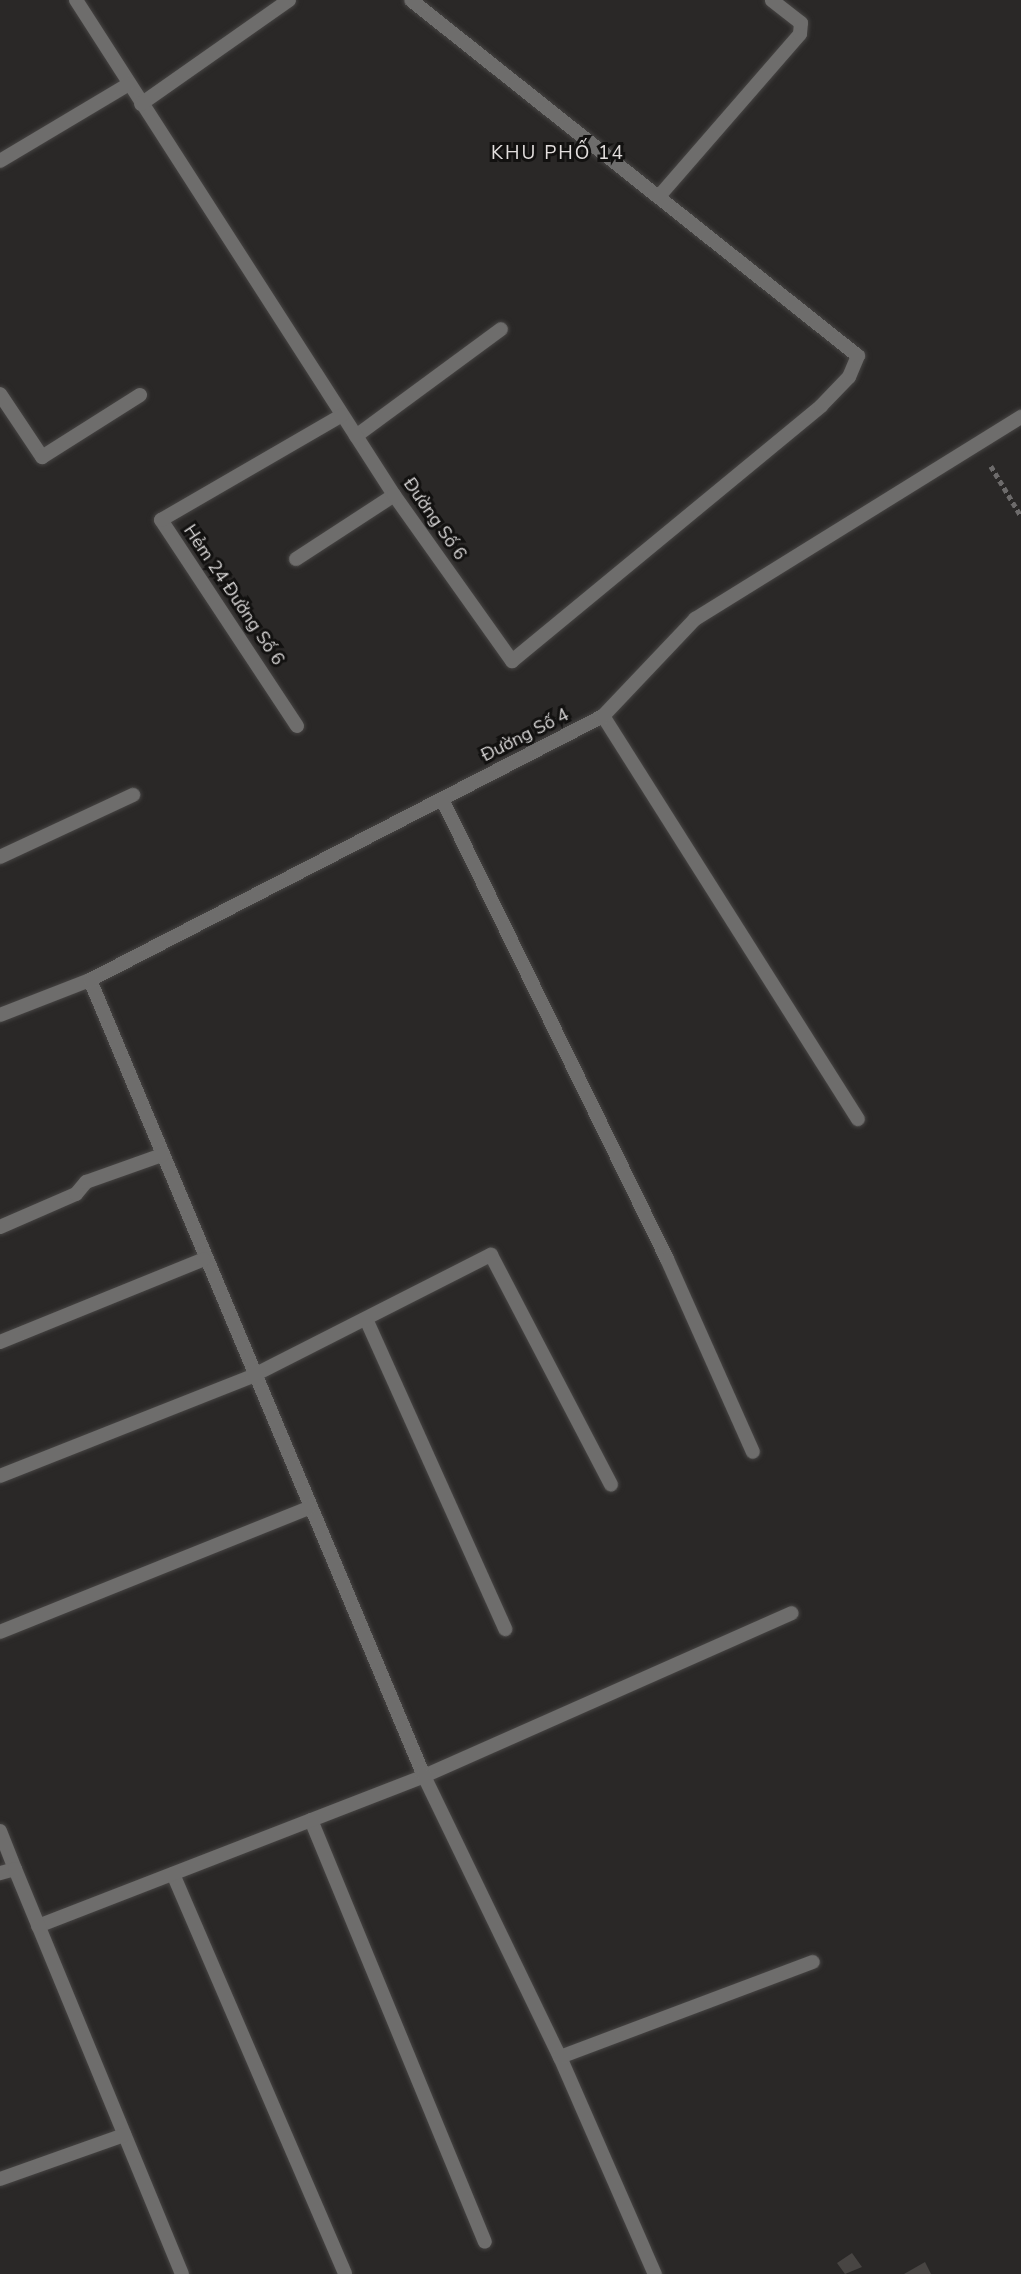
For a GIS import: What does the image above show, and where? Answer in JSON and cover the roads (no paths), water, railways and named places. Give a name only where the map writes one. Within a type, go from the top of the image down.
[{"type":"street","name":"Đường Số 6","points":[[76,0],[394,495],[512,661],[821,406],[855,368],[856,349],[661,194]]},
{"type":"street","points":[[141,104],[289,0]]},
{"type":"street","points":[[411,0],[661,194],[800,34],[801,23],[772,0]]},
{"type":"street","points":[[0,161],[129,84]]},
{"type":"street","points":[[356,436],[500,330]]},
{"type":"street","points":[[0,394],[41,457],[140,395]]},
{"type":"street","name":"Hẻm 24 Đường Số 6","points":[[298,726],[160,520],[342,415]]},
{"type":"street","name":"Đường Số 4","points":[[0,1015],[90,980],[603,716],[695,619],[1021,417]]},
{"type":"street","points":[[296,559],[394,495]]},
{"type":"street","points":[[603,716],[858,1119]]},
{"type":"street","points":[[0,857],[134,795]]},
{"type":"street","points":[[443,799],[667,1259],[753,1452]]},
{"type":"street","points":[[90,980],[253,1377],[425,1776],[560,2057],[655,2274]]},
{"type":"street","points":[[0,1227],[76,1194],[86,1182],[162,1155]]},
{"type":"street","points":[[0,1476],[253,1377],[491,1255],[611,1485]]},
{"type":"street","points":[[0,1342],[204,1259]]},
{"type":"street","points":[[366,1319],[505,1629]]},
{"type":"street","points":[[0,1632],[309,1508]]},
{"type":"street","points":[[38,1926],[425,1776],[791,1613]]},
{"type":"street","points":[[311,1820],[485,2242]]},
{"type":"street","points":[[0,1831],[182,2274]]},
{"type":"street","points":[[0,1873],[15,1869]]},
{"type":"street","points":[[173,1874],[345,2274]]},
{"type":"street","points":[[560,2057],[813,1962]]},
{"type":"street","points":[[0,2179],[124,2135]]},
{"type":"district","name":"KHU PHỐ 14","points":[[558,154]]}]
